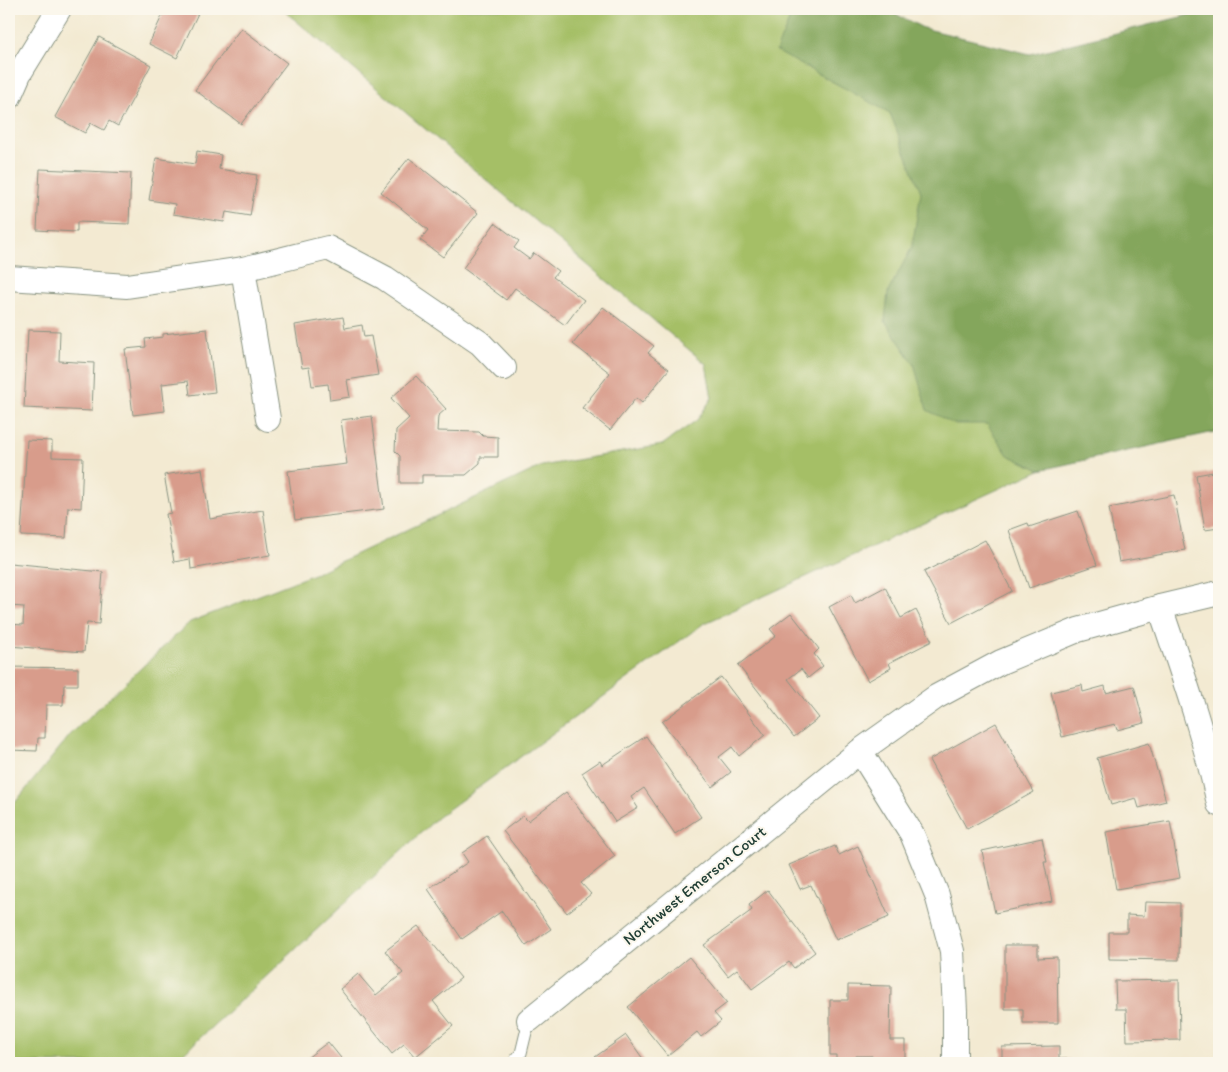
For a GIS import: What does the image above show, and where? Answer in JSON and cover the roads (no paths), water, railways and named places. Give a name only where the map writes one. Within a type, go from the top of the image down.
[{"type":"street","points":[[9,97],[19,74],[59,9]]},
{"type":"street","points":[[9,278],[127,286],[243,268],[328,248],[385,278],[480,343],[504,368]]},
{"type":"street","points":[[243,268],[268,419]]},
{"type":"street","name":"Northwest Emerson Court","points":[[529,1020],[860,751],[936,696],[1000,662],[1078,630],[1219,593]]},
{"type":"street","points":[[1160,607],[1212,770],[1219,804]]},
{"type":"street","points":[[860,751],[912,834],[936,895],[952,951],[955,1063]]},
{"type":"lane","points":[[513,1063],[520,1053],[529,1020]]}]
